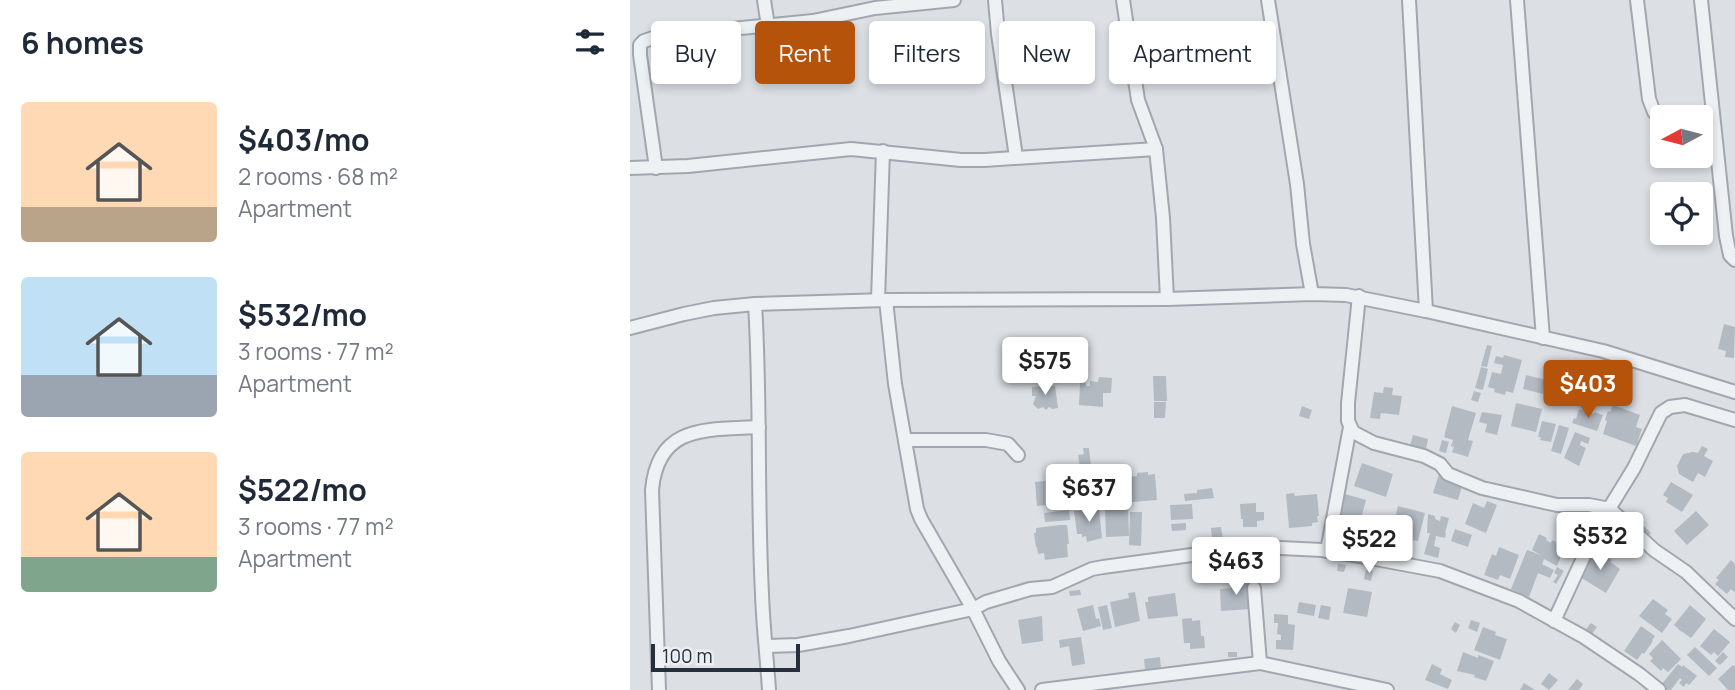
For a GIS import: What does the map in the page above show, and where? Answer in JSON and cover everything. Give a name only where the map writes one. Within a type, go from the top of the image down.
[{"type":"street","points":[[764,0],[767,21]]},
{"type":"street","points":[[813,21],[876,8],[954,0]]},
{"type":"street","points":[[995,0],[1016,157]]},
{"type":"street","points":[[1123,0],[1138,100],[1156,149],[1167,299]]},
{"type":"street","points":[[1268,0],[1312,294]]},
{"type":"street","points":[[1409,0],[1426,311]]},
{"type":"street","points":[[1517,0],[1544,338]]},
{"type":"street","points":[[1637,0],[1651,105]]},
{"type":"street","points":[[1700,0],[1706,105]]},
{"type":"street","points":[[656,168],[640,45],[659,36],[755,27]]},
{"type":"street","points":[[630,168],[688,166],[851,149],[984,160],[1156,149]]},
{"type":"street","points":[[883,151],[882,300],[914,494],[921,519],[1018,690]]},
{"type":"street","points":[[1713,157],[1726,236],[1733,257]]},
{"type":"street","points":[[630,328],[714,308],[755,304],[882,300],[1167,299],[1312,294],[1359,296],[1603,351],[1735,392]]},
{"type":"street","points":[[1327,551],[1350,428],[1349,392],[1359,296]]},
{"type":"street","points":[[755,304],[759,370],[762,596],[769,690]]},
{"type":"street","points":[[1554,621],[1585,554],[1634,468],[1655,422],[1665,410],[1676,405],[1685,405],[1735,420]]},
{"type":"street","points":[[659,690],[652,490],[656,466],[667,447],[681,437],[714,429],[759,426]]},
{"type":"street","points":[[1350,428],[1357,435],[1374,443],[1424,456],[1440,464],[1448,474],[1482,488],[1557,505],[1589,505],[1609,509],[1654,550],[1686,572],[1735,619]]},
{"type":"street","points":[[905,440],[986,440],[1008,444],[1018,455]]},
{"type":"street","points":[[766,646],[829,640],[973,609],[986,602],[1030,589],[1059,584],[1092,569],[1261,547],[1327,551],[1440,571],[1519,601],[1595,644],[1659,690]]},
{"type":"street","points":[[1254,588],[1260,663]]},
{"type":"street","points":[[1042,690],[1260,663],[1387,690]]},
{"type":"building","points":[[1724,324],[1735,327],[1734,358],[1725,357],[1726,351],[1718,349]]},
{"type":"building","points":[[1487,345],[1492,346],[1487,367],[1481,366]]},
{"type":"building","points":[[1504,355],[1522,360],[1513,393],[1506,391],[1505,395],[1488,387],[1492,372],[1501,374],[1503,365],[1494,363],[1496,356],[1503,358]]},
{"type":"building","points":[[1557,362],[1561,364],[1560,370],[1570,373],[1562,397],[1548,392]]},
{"type":"building","points":[[1481,367],[1488,369],[1483,390],[1475,388]]},
{"type":"building","points":[[1526,375],[1546,380],[1543,394],[1523,389]]},
{"type":"building","points":[[1153,376],[1166,376],[1167,401],[1154,401]]},
{"type":"building","points":[[1099,377],[1112,378],[1111,393],[1103,393],[1103,407],[1079,405],[1080,383],[1090,386],[1090,381],[1098,382]]},
{"type":"building","points":[[1620,377],[1630,380],[1628,387],[1618,384]]},
{"type":"building","points":[[1055,386],[1058,408],[1038,409],[1033,404],[1036,396],[1032,396],[1032,387]]},
{"type":"building","points":[[1384,387],[1393,388],[1392,395],[1402,396],[1399,415],[1381,413],[1380,419],[1370,418],[1374,392],[1383,393]]},
{"type":"building","points":[[1474,391],[1481,393],[1478,402],[1471,400]]},
{"type":"building","points":[[1154,402],[1166,402],[1165,418],[1154,418]]},
{"type":"building","points":[[1516,403],[1542,409],[1536,432],[1511,426]]},
{"type":"building","points":[[1613,405],[1640,415],[1636,427],[1642,429],[1636,446],[1603,434],[1608,411],[1610,412]]},
{"type":"building","points":[[1302,406],[1312,410],[1309,419],[1299,416]]},
{"type":"building","points":[[1452,406],[1476,413],[1468,440],[1473,441],[1468,457],[1452,452],[1453,440],[1444,437]]},
{"type":"building","points":[[1579,409],[1603,415],[1597,431],[1572,423]]},
{"type":"building","points":[[1482,412],[1502,415],[1497,435],[1485,432],[1487,424],[1479,422]]},
{"type":"building","points":[[1542,421],[1556,424],[1551,442],[1538,437]]},
{"type":"building","points":[[1559,425],[1569,428],[1561,454],[1551,451]]},
{"type":"building","points":[[1575,432],[1590,438],[1588,444],[1581,441],[1580,445],[1586,448],[1579,466],[1564,458]]},
{"type":"building","points":[[1413,435],[1428,439],[1426,449],[1410,445]]},
{"type":"building","points":[[1442,440],[1449,442],[1446,453],[1439,451]]},
{"type":"building","points":[[1702,446],[1708,449],[1704,456],[1713,461],[1705,477],[1698,473],[1693,482],[1679,474],[1677,466],[1683,454],[1698,453]]},
{"type":"building","points":[[1083,448],[1089,448],[1091,467],[1080,467],[1078,455],[1084,454]]},
{"type":"building","points":[[1362,463],[1393,474],[1386,497],[1354,486]]},
{"type":"building","points":[[1117,472],[1117,475],[1126,474],[1129,503],[1071,506],[1068,475],[1082,473],[1082,479],[1094,477],[1096,495],[1101,495],[1101,490],[1106,490],[1105,481],[1111,480],[1110,473]]},
{"type":"building","points":[[1148,472],[1148,475],[1155,474],[1157,500],[1132,502],[1130,477]]},
{"type":"building","points":[[1439,474],[1463,483],[1458,500],[1433,493]]},
{"type":"building","points":[[1062,479],[1064,503],[1037,506],[1035,482]]},
{"type":"building","points":[[1671,482],[1693,495],[1682,512],[1666,502],[1668,498],[1663,495]]},
{"type":"building","points":[[1212,488],[1214,498],[1185,501],[1184,494]]},
{"type":"building","points":[[1294,493],[1295,496],[1317,494],[1318,522],[1312,523],[1312,526],[1289,528],[1286,494]]},
{"type":"building","points":[[1345,494],[1366,500],[1359,526],[1338,521]]},
{"type":"building","points":[[1487,501],[1497,505],[1486,533],[1465,524],[1473,503],[1484,508]]},
{"type":"building","points":[[1256,503],[1256,512],[1264,512],[1264,520],[1257,521],[1257,527],[1243,527],[1240,504]]},
{"type":"building","points":[[1192,504],[1193,519],[1171,520],[1170,505]]},
{"type":"building","points":[[1398,506],[1425,513],[1418,541],[1391,535]]},
{"type":"building","points":[[1128,507],[1129,536],[1106,537],[1105,508]]},
{"type":"building","points":[[1099,509],[1102,538],[1087,542],[1086,536],[1077,534],[1074,511]]},
{"type":"building","points":[[1069,510],[1070,520],[1045,522],[1044,513]]},
{"type":"building","points":[[1696,511],[1709,525],[1687,545],[1674,531]]},
{"type":"building","points":[[1130,512],[1142,512],[1141,546],[1129,545]]},
{"type":"building","points":[[1428,514],[1440,521],[1441,516],[1449,518],[1445,538],[1436,536],[1434,546],[1440,548],[1438,558],[1424,554],[1430,533],[1427,533]]},
{"type":"building","points":[[1186,523],[1186,530],[1172,531],[1171,524]]},
{"type":"building","points":[[1067,525],[1068,557],[1045,560],[1044,553],[1038,554],[1036,547],[1036,528]]},
{"type":"building","points":[[1643,525],[1651,533],[1646,538],[1638,531]]},
{"type":"building","points":[[1221,527],[1223,540],[1216,541],[1215,537],[1212,537],[1211,528]]},
{"type":"building","points":[[1455,529],[1472,535],[1468,547],[1451,541]]},
{"type":"building","points":[[1539,534],[1551,543],[1552,540],[1565,547],[1557,566],[1544,559],[1542,564],[1554,570],[1550,578],[1538,573],[1529,597],[1511,589],[1527,550],[1541,555],[1532,550]]},
{"type":"building","points":[[1499,547],[1519,555],[1510,579],[1500,575],[1498,580],[1484,575],[1492,554],[1496,556]]},
{"type":"building","points":[[1595,553],[1612,560],[1610,562],[1620,569],[1606,593],[1580,577]]},
{"type":"building","points":[[1731,560],[1735,564],[1735,590],[1734,592],[1731,589],[1727,594],[1715,584],[1719,580],[1716,578]]},
{"type":"building","points":[[1338,564],[1346,565],[1344,572],[1337,571]]},
{"type":"building","points":[[1557,567],[1564,571],[1556,584],[1553,582],[1558,575],[1554,573]]},
{"type":"building","points":[[1366,570],[1373,571],[1371,581],[1364,579]]},
{"type":"building","points":[[1248,581],[1250,609],[1221,611],[1220,589],[1231,588],[1230,582]]},
{"type":"building","points":[[1348,588],[1372,592],[1367,617],[1343,613]]},
{"type":"building","points":[[1080,590],[1081,595],[1070,596],[1069,591]]},
{"type":"building","points":[[1135,592],[1140,621],[1115,627],[1110,602],[1129,598],[1128,593]]},
{"type":"building","points":[[1175,593],[1178,616],[1148,619],[1145,602],[1148,602],[1148,597]]},
{"type":"building","points":[[1653,599],[1668,610],[1665,614],[1672,619],[1662,633],[1639,616]]},
{"type":"building","points":[[1299,602],[1316,605],[1314,616],[1297,613]]},
{"type":"building","points":[[1093,605],[1096,619],[1099,618],[1101,626],[1083,631],[1077,609]]},
{"type":"building","points":[[1107,605],[1112,628],[1103,630],[1098,607]]},
{"type":"building","points":[[1321,605],[1331,607],[1329,620],[1318,618]]},
{"type":"building","points":[[1690,605],[1706,619],[1691,638],[1674,625]]},
{"type":"building","points":[[1274,614],[1288,615],[1288,624],[1295,625],[1293,650],[1276,649],[1276,640],[1281,640],[1281,635],[1277,634],[1278,623],[1274,623]]},
{"type":"building","points":[[1042,616],[1043,641],[1022,644],[1018,620]]},
{"type":"building","points":[[1192,618],[1192,621],[1200,620],[1205,648],[1190,649],[1190,643],[1184,643],[1182,619]]},
{"type":"building","points":[[1471,620],[1480,623],[1477,632],[1468,628]]},
{"type":"building","points":[[1455,622],[1460,625],[1456,633],[1451,629]]},
{"type":"building","points":[[1591,623],[1597,627],[1589,638],[1583,633]]},
{"type":"building","points":[[1641,626],[1655,636],[1637,660],[1624,651]]},
{"type":"building","points":[[1483,627],[1507,639],[1500,660],[1474,650]]},
{"type":"building","points":[[1714,629],[1730,642],[1718,656],[1714,652],[1711,655],[1700,646]]},
{"type":"building","points":[[1081,637],[1085,664],[1072,666],[1069,646],[1060,648],[1059,640]]},
{"type":"building","points":[[1662,640],[1681,659],[1668,672],[1663,668],[1661,671],[1650,661],[1653,658],[1649,654]]},
{"type":"building","points":[[1695,647],[1717,668],[1709,676],[1687,655]]},
{"type":"building","points":[[1228,652],[1237,652],[1237,657],[1228,657]]},
{"type":"building","points":[[1463,652],[1494,661],[1486,681],[1457,671]]},
{"type":"building","points":[[1723,652],[1728,657],[1720,665],[1715,661]]},
{"type":"building","points":[[1160,657],[1161,668],[1145,670],[1144,659]]},
{"type":"building","points":[[1432,664],[1442,669],[1440,674],[1452,680],[1448,689],[1425,680]]},
{"type":"building","points":[[1678,664],[1697,676],[1684,687],[1679,683],[1682,680],[1680,678],[1671,690],[1667,690],[1661,685]]},
{"type":"building","points":[[1733,665],[1735,690],[1728,690],[1718,679]]},
{"type":"building","points":[[1549,673],[1558,680],[1549,690],[1541,684]]},
{"type":"building","points":[[1577,679],[1583,684],[1579,690],[1568,690]]},
{"type":"building","points":[[1524,683],[1535,690],[1520,690]]}]
